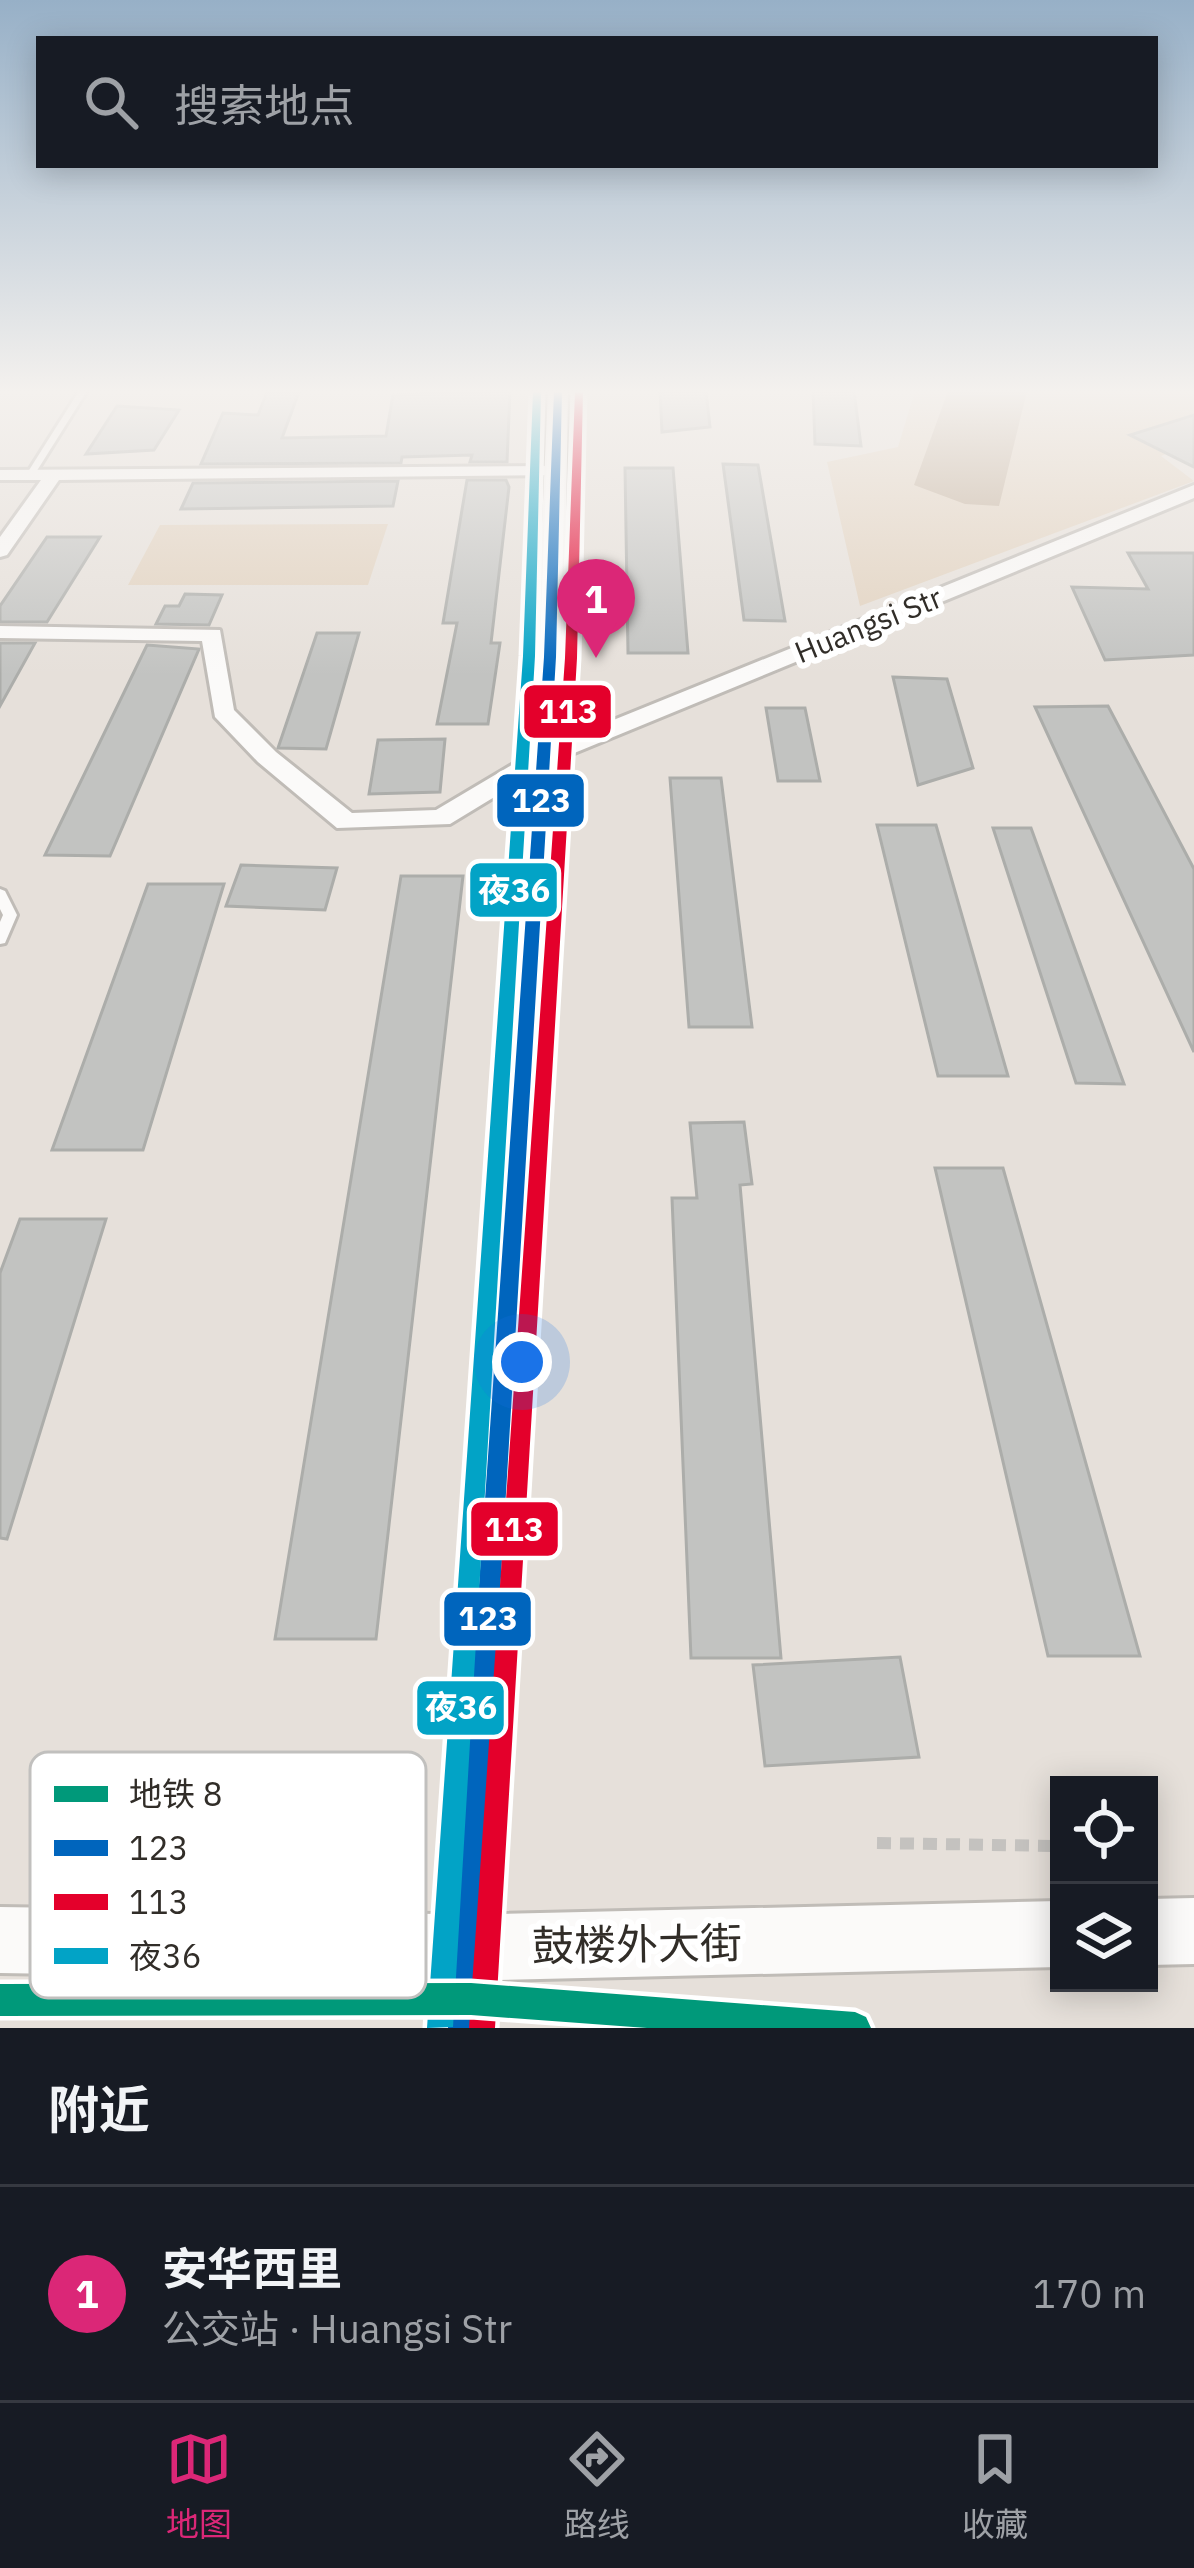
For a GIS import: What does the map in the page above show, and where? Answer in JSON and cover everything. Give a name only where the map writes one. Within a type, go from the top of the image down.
[{"type":"street","points":[[0,551],[45,486]]},
{"type":"street","points":[[461,2028],[550,657],[555,486]]},
{"type":"street","name":"Huangsi Str","points":[[0,632],[212,634],[224,712],[267,758],[346,822],[441,818],[541,758],[1194,490]]},
{"type":"street","points":[[1158,1932],[1194,1931]]},
{"type":"street","name":"鼓楼外大街","points":[[426,1947],[1050,1934]]},
{"type":"street","name":"鼓楼外大街","points":[[0,1940],[30,1941]]},
{"type":"lane","points":[[0,894],[10,915],[0,939]]},
{"type":"path","points":[[877,1844],[1050,1846]]},
{"type":"shaded area","points":[[832,486],[1182,486],[860,606]]},
{"type":"shaded area","points":[[916,486],[1004,486],[999,506],[965,504]]},
{"type":"shaded area","points":[[388,524],[368,585],[128,585],[160,525]]},
{"type":"building","points":[[192,486],[397,486],[393,506],[181,509]]},
{"type":"building","points":[[466,486],[508,486],[491,643],[500,643],[488,724],[437,724],[457,623],[443,623]]},
{"type":"building","points":[[625,486],[674,486],[688,653],[628,653]]},
{"type":"building","points":[[726,486],[762,486],[785,621],[744,620]]},
{"type":"building","points":[[47,537],[100,537],[47,622],[0,622],[0,606]]},
{"type":"building","points":[[1128,553],[1194,553],[1194,655],[1105,660],[1072,587],[1148,589]]},
{"type":"building","points":[[185,594],[222,595],[209,625],[156,624],[165,606],[179,606]]},
{"type":"building","points":[[317,633],[359,633],[326,749],[278,748]]},
{"type":"building","points":[[0,643],[35,643],[0,706]]},
{"type":"building","points":[[147,645],[199,649],[110,856],[45,855]]},
{"type":"building","points":[[893,677],[947,679],[973,768],[918,785]]},
{"type":"building","points":[[1108,706],[1194,869],[1194,1052],[1035,707]]},
{"type":"building","points":[[766,708],[805,708],[820,781],[778,781]]},
{"type":"building","points":[[445,739],[440,792],[369,794],[378,740]]},
{"type":"building","points":[[670,778],[721,778],[752,1027],[689,1027]]},
{"type":"building","points":[[877,825],[936,825],[1008,1076],[938,1076]]},
{"type":"building","points":[[993,828],[1031,828],[1124,1084],[1076,1083]]},
{"type":"building","points":[[241,865],[337,868],[325,910],[226,906]]},
{"type":"building","points":[[401,876],[463,876],[376,1639],[275,1639]]},
{"type":"building","points":[[148,884],[224,884],[143,1150],[52,1150]]},
{"type":"building","points":[[744,1122],[752,1184],[740,1185],[781,1658],[691,1658],[672,1198],[697,1198],[690,1123]]},
{"type":"building","points":[[935,1168],[1003,1168],[1140,1656],[1048,1656]]},
{"type":"building","points":[[20,1219],[106,1219],[7,1539],[0,1538],[0,1273]]},
{"type":"building","points":[[900,1657],[919,1757],[765,1766],[753,1665]]},
{"type":"metro line","name":"8","points":[[0,2000],[471,1999],[855,2028]]},
{"type":"transit line","name":"夜36","points":[[440,2027],[529,656],[534,486]]},
{"type":"transit line","name":"123","points":[[461,2028],[550,657],[555,486]]},
{"type":"transit line","name":"113","points":[[482,2028],[571,658],[576,486]]},
{"type":"place","name":"安华西里","points":[[596,658]]}]
